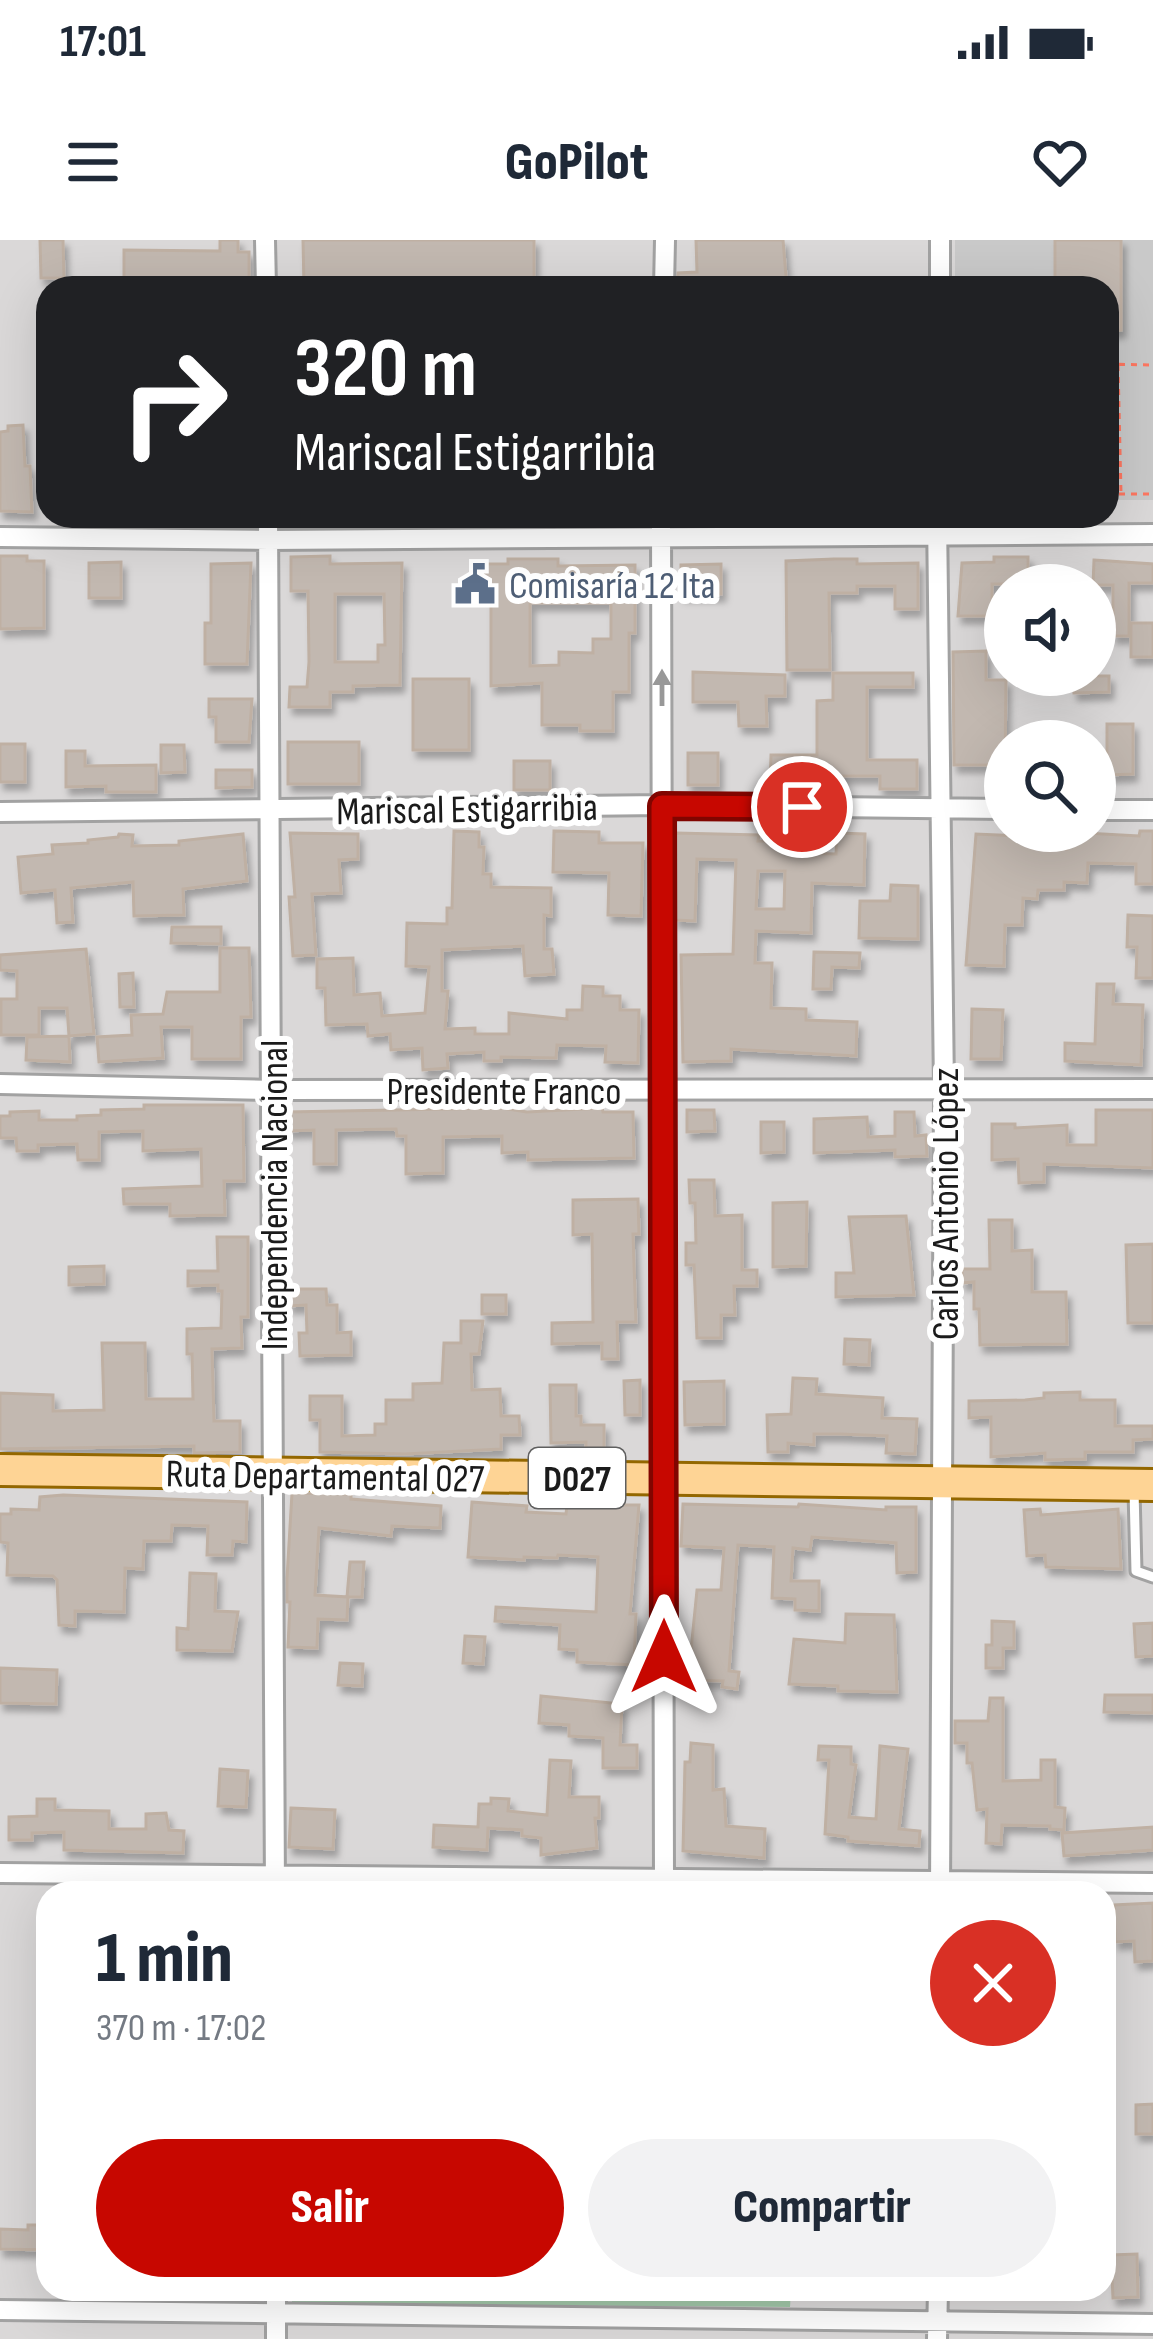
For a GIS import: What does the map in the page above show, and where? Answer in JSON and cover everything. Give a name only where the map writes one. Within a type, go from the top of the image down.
[{"type":"main road","name":"Ruta Departamental 027","points":[[0,1470],[1143,1485]]},
{"type":"street","points":[[265,240],[266,276]]},
{"type":"street","points":[[664,276],[665,240]]},
{"type":"street","points":[[940,240],[940,276]]},
{"type":"street","name":"Independencia Nacional","points":[[268,528],[275,1881]]},
{"type":"street","points":[[0,537],[268,540],[582,528]]},
{"type":"street","points":[[660,528],[664,1880]]},
{"type":"street","name":"Carlos Antonio López","points":[[936,528],[944,1090],[940,1881]]},
{"type":"street","points":[[1008,528],[1153,534]]},
{"type":"street","name":"Mariscal Estigarribia","points":[[0,812],[662,806],[984,809]]},
{"type":"street","points":[[1116,810],[1153,810]]},
{"type":"street","name":"Presidente Franco","points":[[0,1084],[273,1090],[1153,1089]]},
{"type":"street","points":[[0,1873],[220,1881]]},
{"type":"street","points":[[534,1881],[698,1881]]},
{"type":"street","points":[[1116,1884],[1153,1883]]},
{"type":"street","points":[[276,2301],[276,2339]]},
{"type":"street","points":[[0,2310],[624,2317],[938,2330],[1153,2324]]},
{"type":"street","points":[[624,2317],[624,2339]]},
{"type":"lane","points":[[1143,1485],[1136,1571],[1153,1576]]},
{"type":"path","points":[[1119,364],[1153,365]]},
{"type":"path","points":[[1119,407],[1121,494],[1153,494]]},
{"type":"shaded area","points":[[0,240],[1153,240],[1153,2339],[0,2339]]},
{"type":"shaded area","points":[[955,240],[1153,240],[1153,500],[1119,500],[1119,276],[955,276]]},
{"type":"green space","points":[[292,2301],[790,2301],[790,2307]]},
{"type":"building","points":[[40,240],[63,240],[64,276],[41,276]]},
{"type":"building","points":[[220,240],[238,240],[238,252],[249,252],[249,276],[124,276],[124,250],[220,251]]},
{"type":"building","points":[[303,240],[534,240],[534,276],[304,276]]},
{"type":"building","points":[[696,240],[783,240],[786,276],[678,276],[697,272]]},
{"type":"building","points":[[1055,240],[1121,240],[1121,330],[1119,276],[1055,276]]},
{"type":"building","points":[[23,425],[32,512],[0,511],[0,432]]},
{"type":"building","points":[[0,556],[44,561],[44,628],[0,629]]},
{"type":"building","points":[[330,556],[330,564],[402,563],[400,685],[353,686],[353,692],[330,692],[330,707],[289,707],[290,687],[307,687],[309,662],[308,591],[291,591],[291,557]],"holes":[[[335,594],[384,594],[385,645],[378,645],[378,662],[335,662]]]},
{"type":"building","points":[[994,557],[1028,557],[1028,564],[984,564],[984,616],[958,616],[962,563],[994,562]]},
{"type":"building","points":[[508,559],[558,559],[558,566],[635,565],[629,692],[613,692],[613,731],[542,725],[542,683],[491,686],[491,591],[473,591],[473,564],[508,564]],"holes":[[[530,603],[611,603],[611,639],[593,639],[593,653],[559,652],[559,665],[530,666]]]},
{"type":"building","points":[[857,559],[857,564],[918,563],[918,609],[895,609],[895,586],[857,586],[857,593],[829,593],[830,670],[787,670],[786,561]]},
{"type":"building","points":[[1094,560],[1153,564],[1153,583],[1129,583],[1129,636],[1116,636],[1116,564],[1094,564]]},
{"type":"building","points":[[121,562],[121,598],[89,598],[89,563]]},
{"type":"building","points":[[251,563],[247,664],[205,664],[211,564]]},
{"type":"building","points":[[721,564],[721,594],[681,594],[681,565]]},
{"type":"building","points":[[1131,623],[1153,623],[1153,657],[1131,657]]},
{"type":"building","points":[[984,651],[984,696],[1006,696],[1006,720],[984,720],[984,765],[954,765],[953,652]]},
{"type":"building","points":[[693,672],[785,675],[785,696],[766,696],[767,726],[739,726],[738,702],[693,702]]},
{"type":"building","points":[[833,673],[913,673],[913,687],[867,687],[867,760],[917,760],[917,789],[880,789],[880,776],[833,776],[833,787],[770,787],[771,755],[817,755],[817,701],[833,700]]},
{"type":"building","points":[[413,679],[469,679],[469,750],[413,750]]},
{"type":"building","points":[[209,699],[252,699],[249,742],[216,742],[216,717],[209,717]]},
{"type":"building","points":[[1116,724],[1133,724],[1133,774],[1116,775]]},
{"type":"building","points":[[288,742],[359,742],[359,784],[288,784]]},
{"type":"building","points":[[0,744],[25,744],[25,782],[0,782]]},
{"type":"building","points":[[161,745],[184,745],[185,772],[161,773]]},
{"type":"building","points":[[66,751],[85,751],[85,766],[156,765],[156,792],[66,787]]},
{"type":"building","points":[[688,753],[718,753],[718,785],[688,785]]},
{"type":"building","points":[[514,761],[550,761],[550,790],[514,790]]},
{"type":"building","points":[[216,770],[252,770],[252,787],[216,788]]},
{"type":"building","points":[[454,831],[479,832],[483,874],[491,874],[491,887],[551,888],[551,916],[544,915],[544,949],[552,949],[554,974],[525,976],[523,946],[442,950],[442,991],[448,991],[445,1029],[509,1034],[509,1013],[567,1019],[567,1010],[582,1010],[583,986],[603,987],[603,996],[620,996],[620,1010],[639,1010],[638,1063],[605,1062],[606,1046],[557,1045],[556,1058],[484,1061],[484,1052],[447,1054],[448,1068],[423,1070],[422,1048],[391,1050],[390,1034],[368,1036],[367,1024],[326,1025],[325,988],[317,988],[317,959],[353,958],[354,995],[380,993],[382,1016],[425,1013],[429,967],[406,966],[407,923],[447,924],[447,908],[452,908]]},
{"type":"building","points":[[554,831],[599,832],[599,843],[643,843],[641,916],[608,915],[609,873],[553,872]]},
{"type":"building","points":[[1140,831],[1153,831],[1153,884],[1136,884],[1136,864],[1088,863],[1087,883],[1064,882],[1064,890],[1038,890],[1037,899],[1023,898],[1022,925],[1005,925],[1004,966],[966,965],[976,834],[984,834],[984,852],[1116,852],[1116,835],[1139,836]]},
{"type":"building","points":[[290,833],[358,834],[358,859],[339,860],[341,893],[312,894],[316,955],[293,956]]},
{"type":"building","points":[[675,833],[759,835],[758,841],[803,842],[803,853],[836,854],[837,833],[865,834],[864,885],[812,883],[811,933],[756,931],[755,963],[772,963],[771,1008],[806,1009],[806,1020],[857,1022],[856,1056],[731,1049],[731,1061],[683,1062],[681,955],[733,954],[736,860],[697,859],[695,921],[675,920]],"holes":[[[758,871],[785,871],[784,909],[756,909]]]},
{"type":"building","points":[[243,834],[247,881],[183,889],[184,915],[134,916],[133,882],[71,888],[73,922],[57,923],[55,890],[21,893],[18,857],[53,854],[52,845],[88,843],[133,835],[132,846],[179,845],[179,841]]},
{"type":"building","points":[[891,885],[918,886],[918,939],[859,938],[860,901],[890,901]]},
{"type":"building","points":[[1128,915],[1153,916],[1153,978],[1136,978],[1137,947],[1127,947]]},
{"type":"building","points":[[172,927],[221,927],[221,944],[171,943]]},
{"type":"building","points":[[220,948],[249,948],[251,1017],[241,1017],[241,1059],[192,1059],[192,1027],[161,1027],[163,1058],[99,1062],[97,1037],[132,1035],[131,1015],[163,1014],[167,992],[220,992]]},
{"type":"building","points":[[86,949],[94,1034],[69,1036],[67,1008],[39,1008],[39,1035],[1,1035],[1,999],[17,999],[17,971],[0,970],[0,955]]},
{"type":"building","points":[[814,952],[860,953],[859,968],[832,967],[831,989],[813,989]]},
{"type":"building","points":[[133,973],[134,1007],[120,1007],[119,974]]},
{"type":"building","points":[[1097,984],[1114,984],[1113,1004],[1143,1005],[1141,1065],[1065,1061],[1065,1043],[1095,1044]]},
{"type":"building","points":[[972,1009],[1003,1010],[1001,1059],[971,1059]]},
{"type":"building","points":[[69,1036],[70,1062],[26,1060],[27,1037]]},
{"type":"building","points":[[144,1105],[243,1105],[244,1181],[224,1181],[225,1215],[170,1216],[170,1204],[124,1204],[123,1189],[202,1186],[201,1149],[143,1151],[143,1131],[99,1132],[99,1160],[78,1160],[77,1144],[17,1151],[16,1138],[0,1138],[0,1116],[10,1116],[10,1112],[39,1111],[39,1120],[77,1120],[77,1116],[101,1115],[101,1110],[144,1109]]},
{"type":"building","points":[[502,1108],[633,1112],[634,1158],[528,1160],[528,1152],[502,1153],[502,1136],[443,1137],[443,1173],[406,1174],[406,1136],[397,1136],[396,1129],[336,1130],[336,1164],[314,1164],[314,1130],[287,1131],[287,1112]]},
{"type":"building","points":[[687,1110],[714,1110],[715,1131],[687,1132]]},
{"type":"building","points":[[1096,1110],[1153,1110],[1153,1168],[1044,1164],[1044,1182],[1019,1183],[1018,1159],[992,1160],[992,1124],[1015,1124],[1015,1128],[1067,1125],[1067,1145],[1096,1145]]},
{"type":"building","points":[[895,1112],[914,1112],[915,1136],[926,1135],[927,1156],[895,1157],[895,1150],[814,1153],[814,1119],[867,1117],[868,1137],[895,1136]]},
{"type":"building","points":[[761,1122],[784,1122],[784,1152],[761,1153]]},
{"type":"building","points":[[689,1180],[714,1180],[715,1216],[742,1215],[742,1270],[757,1270],[757,1286],[734,1286],[735,1315],[721,1315],[721,1338],[697,1338],[694,1265],[686,1265],[686,1243],[696,1243]]},
{"type":"building","points":[[638,1199],[639,1234],[633,1234],[636,1322],[617,1322],[618,1359],[602,1359],[602,1343],[552,1344],[552,1323],[593,1322],[592,1234],[573,1235],[573,1200]]},
{"type":"building","points":[[807,1202],[806,1266],[773,1267],[773,1203]]},
{"type":"building","points":[[906,1216],[914,1295],[836,1297],[836,1273],[854,1273],[849,1217]]},
{"type":"building","points":[[989,1220],[1012,1220],[1012,1251],[1032,1250],[1032,1292],[1066,1292],[1067,1344],[980,1345],[974,1282],[962,1283],[962,1269],[990,1269]]},
{"type":"building","points":[[217,1237],[248,1237],[248,1317],[241,1317],[242,1348],[212,1349],[214,1421],[240,1421],[240,1452],[194,1453],[194,1446],[0,1449],[0,1393],[53,1395],[53,1411],[104,1410],[102,1343],[145,1343],[146,1399],[193,1399],[187,1329],[221,1328],[222,1291],[218,1285],[188,1286],[188,1271],[218,1271]]},
{"type":"building","points":[[1153,1244],[1153,1323],[1128,1323],[1126,1245]]},
{"type":"building","points":[[104,1266],[104,1284],[69,1285],[69,1267]]},
{"type":"building","points":[[288,1289],[326,1289],[327,1305],[337,1305],[337,1333],[351,1332],[351,1355],[300,1356],[299,1333],[307,1333],[306,1305],[289,1306]]},
{"type":"building","points":[[482,1295],[506,1295],[506,1314],[482,1314]]},
{"type":"building","points":[[461,1321],[483,1321],[479,1354],[471,1354],[472,1390],[500,1389],[501,1416],[519,1416],[520,1435],[501,1435],[501,1449],[320,1452],[320,1420],[310,1420],[310,1396],[342,1396],[342,1436],[375,1435],[375,1424],[386,1424],[386,1400],[413,1400],[413,1384],[442,1383],[444,1343],[461,1343]]},
{"type":"building","points":[[845,1339],[870,1340],[869,1365],[844,1364]]},
{"type":"building","points":[[793,1378],[817,1379],[816,1394],[883,1398],[882,1418],[917,1419],[915,1454],[886,1453],[887,1436],[840,1434],[814,1434],[814,1445],[788,1443],[788,1452],[768,1452],[767,1415],[791,1414]]},
{"type":"building","points":[[640,1380],[640,1415],[625,1415],[624,1381]]},
{"type":"building","points":[[724,1381],[724,1424],[685,1425],[684,1382]]},
{"type":"building","points":[[550,1385],[576,1385],[576,1416],[581,1416],[581,1425],[604,1425],[604,1448],[586,1448],[586,1442],[551,1443]]},
{"type":"building","points":[[1080,1392],[1080,1400],[1115,1400],[1115,1426],[1153,1426],[1153,1439],[1133,1440],[1133,1452],[1085,1452],[1085,1459],[1045,1460],[1045,1453],[991,1457],[991,1417],[969,1418],[969,1401]]},
{"type":"building","points":[[292,1493],[351,1494],[351,1499],[441,1506],[440,1528],[392,1526],[391,1536],[319,1528],[315,1595],[348,1597],[347,1620],[318,1619],[317,1648],[288,1647]]},
{"type":"building","points":[[40,1497],[247,1502],[246,1542],[233,1541],[232,1555],[207,1555],[208,1526],[172,1525],[171,1541],[144,1541],[143,1569],[125,1568],[124,1612],[75,1611],[75,1626],[59,1625],[53,1576],[7,1575],[8,1543],[0,1542],[0,1514],[11,1514],[11,1509],[39,1510]]},
{"type":"building","points":[[472,1502],[566,1514],[567,1505],[639,1505],[630,1614],[636,1614],[634,1665],[577,1662],[577,1650],[559,1649],[560,1625],[495,1621],[496,1607],[596,1612],[598,1557],[468,1557]]},
{"type":"building","points":[[683,1504],[916,1507],[916,1572],[897,1573],[896,1543],[812,1537],[810,1550],[793,1548],[791,1581],[819,1581],[819,1611],[795,1610],[795,1599],[772,1598],[774,1547],[738,1545],[729,1671],[739,1672],[737,1689],[722,1687],[723,1681],[688,1680],[697,1590],[721,1590],[724,1548],[681,1546]]},
{"type":"building","points":[[1040,1509],[1041,1515],[1118,1509],[1121,1569],[1046,1567],[1045,1555],[1027,1556],[1024,1510]]},
{"type":"building","points":[[350,1562],[364,1562],[362,1597],[347,1597]]},
{"type":"building","points":[[190,1573],[216,1574],[215,1611],[238,1612],[232,1651],[177,1650],[177,1628],[188,1629]]},
{"type":"building","points":[[846,1614],[894,1615],[897,1692],[789,1684],[794,1639],[845,1643]]},
{"type":"building","points":[[992,1621],[1014,1622],[1014,1648],[1003,1648],[1003,1668],[986,1668]]},
{"type":"building","points":[[1153,1623],[1153,1656],[1136,1657],[1134,1624]]},
{"type":"building","points":[[465,1636],[485,1637],[483,1664],[463,1663]]},
{"type":"building","points":[[340,1663],[363,1664],[362,1686],[338,1685]]},
{"type":"building","points":[[0,1668],[57,1670],[56,1704],[0,1703]]},
{"type":"building","points":[[1105,1695],[1153,1695],[1153,1713],[1104,1712]]},
{"type":"building","points":[[541,1696],[622,1704],[620,1745],[637,1745],[637,1768],[603,1768],[603,1738],[569,1736],[569,1725],[539,1723]]},
{"type":"building","points":[[990,1698],[1003,1698],[1003,1781],[1041,1780],[1041,1760],[1055,1760],[1055,1807],[1065,1808],[1064,1830],[1002,1825],[1001,1844],[986,1843],[987,1809],[977,1810],[972,1763],[967,1763],[967,1743],[955,1743],[955,1721],[988,1721]]},
{"type":"building","points":[[691,1743],[713,1745],[713,1790],[724,1789],[726,1826],[765,1829],[764,1858],[683,1851],[685,1762],[690,1762]]},
{"type":"building","points":[[819,1746],[851,1747],[851,1764],[856,1765],[849,1817],[876,1819],[880,1746],[908,1749],[899,1829],[920,1831],[919,1846],[848,1841],[848,1837],[825,1834],[829,1760],[818,1760]]},
{"type":"building","points":[[550,1760],[571,1761],[569,1797],[599,1797],[597,1848],[541,1855],[541,1838],[522,1836],[522,1830],[488,1828],[487,1850],[433,1847],[434,1825],[478,1827],[479,1804],[491,1804],[491,1798],[509,1799],[508,1811],[547,1815]]},
{"type":"building","points":[[220,1769],[248,1771],[246,1807],[218,1806]]},
{"type":"building","points":[[37,1799],[55,1799],[55,1810],[109,1811],[109,1829],[146,1829],[146,1814],[166,1813],[169,1830],[184,1831],[183,1853],[64,1850],[64,1832],[32,1833],[32,1840],[9,1840],[9,1817],[37,1816]]},
{"type":"building","points":[[291,1808],[335,1810],[333,1849],[289,1847]]},
{"type":"building","points":[[1153,1827],[1153,1850],[1064,1856],[1062,1833]]},
{"type":"building","points":[[1153,1903],[1153,1961],[1135,1962],[1134,1941],[1116,1942],[1116,1905]]},
{"type":"building","points":[[1153,2104],[1153,2134],[1136,2134],[1136,2105]]},
{"type":"building","points":[[28,2225],[36,2225],[36,2250],[0,2249],[0,2229],[28,2230]]},
{"type":"building","points":[[1137,2254],[1138,2297],[1116,2298],[1116,2255]]},
{"type":"place","name":"Comisaría 12 Ita","points":[[475,584]]},
{"type":"route","points":[[664,1657],[662,806],[802,807]]}]
